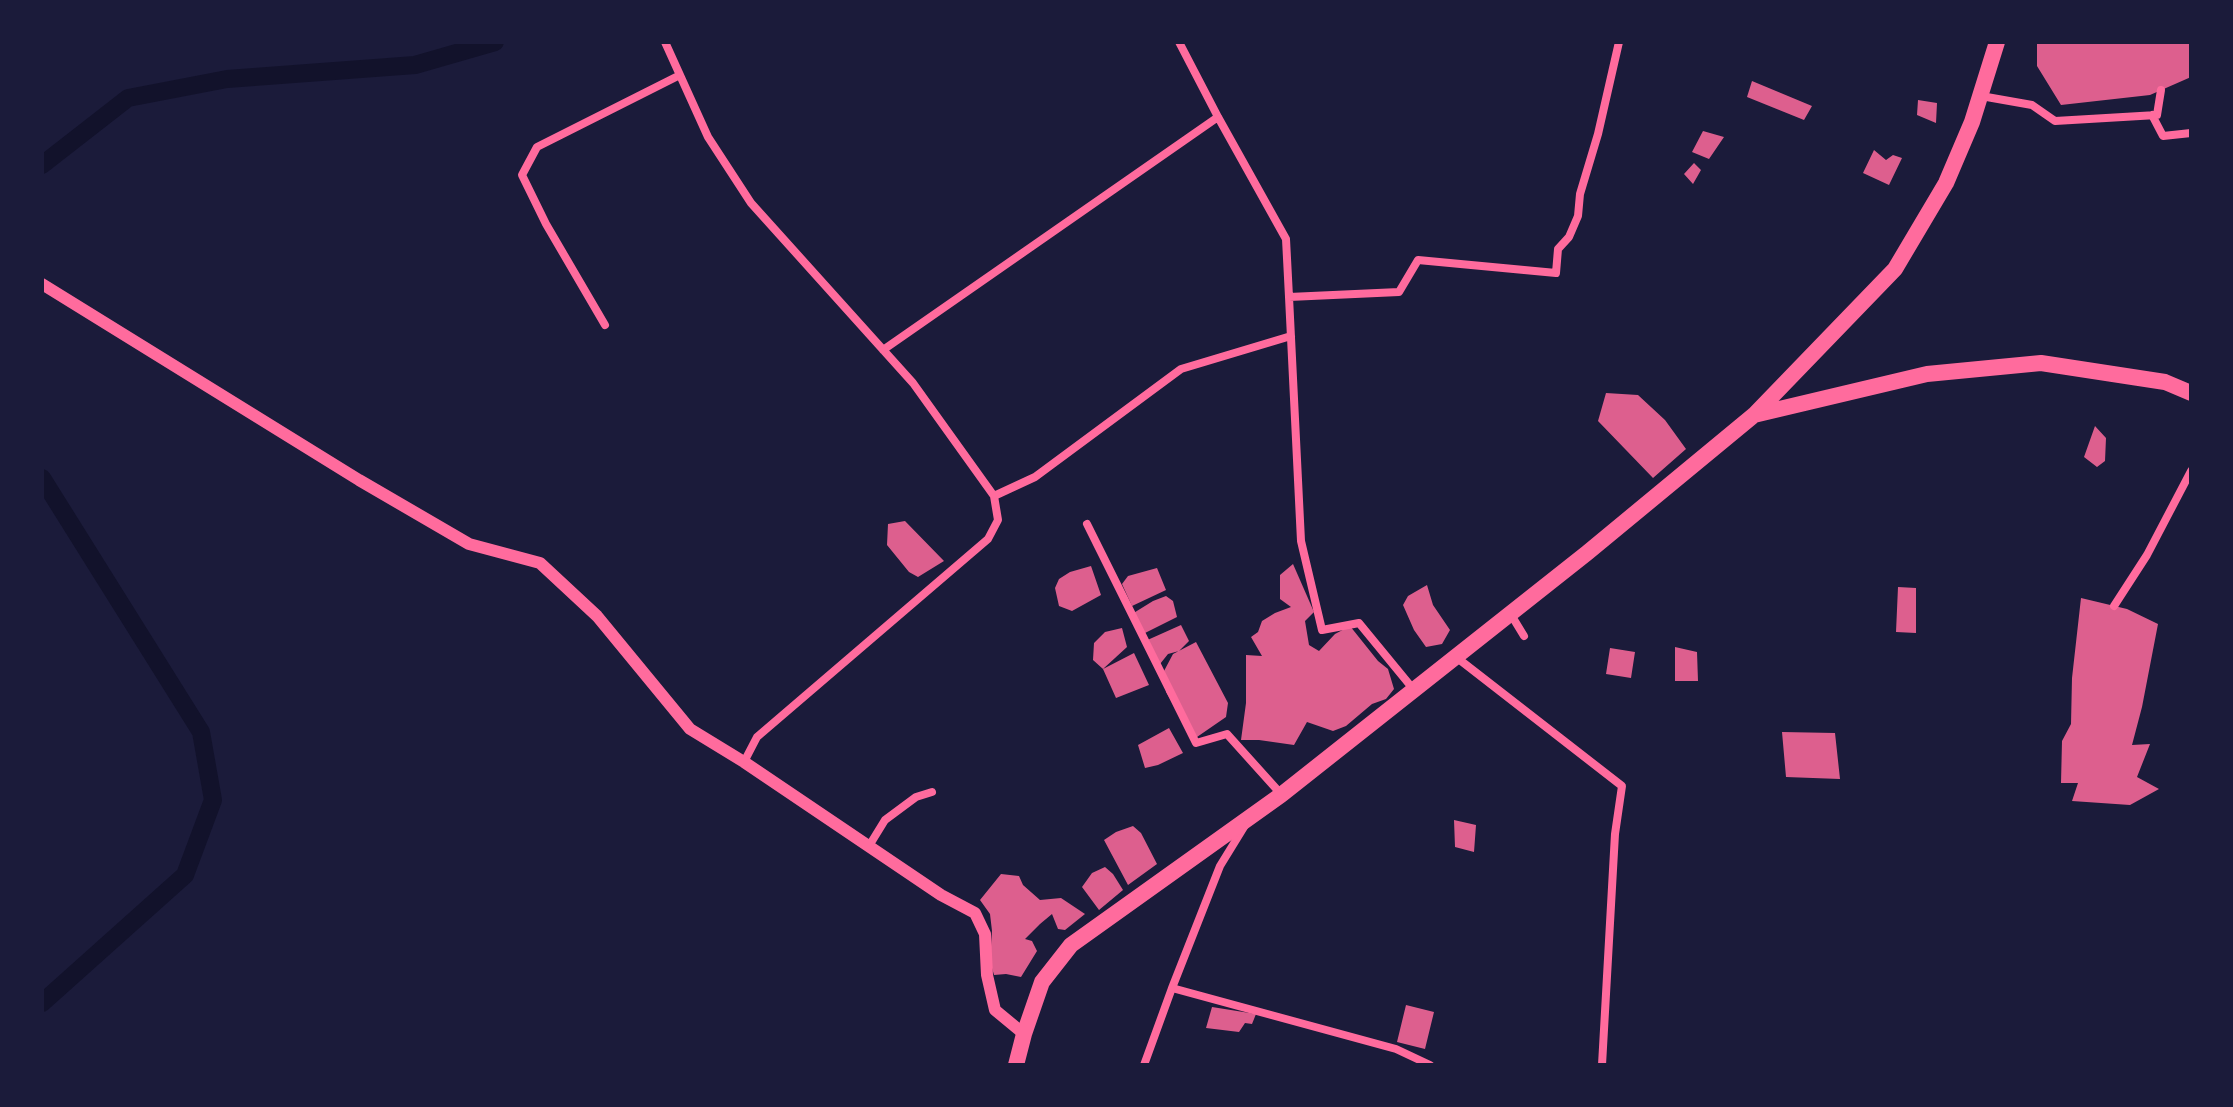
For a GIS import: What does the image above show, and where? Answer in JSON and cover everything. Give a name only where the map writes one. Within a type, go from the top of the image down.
[{"type":"main road","points":[[1016,1065],[1042,982],[1071,945],[1281,795],[1754,415],[1895,269],[1946,183],[1972,122],[1997,42]]},
{"type":"main road","points":[[1754,415],[1927,374],[2041,363],[2165,382],[2191,393]]},
{"type":"street","points":[[665,42],[708,137],[751,203],[913,383],[994,496],[998,520],[988,539],[757,737],[744,762]]},
{"type":"street","points":[[1179,42],[1286,239],[1301,541],[1322,630],[1359,623],[1414,690]]},
{"type":"street","points":[[1289,297],[1399,292],[1418,260],[1556,273],[1558,249],[1569,237],[1578,216],[1580,194],[1598,134],[1619,42]]},
{"type":"street","points":[[605,325],[546,224],[522,175],[537,147],[680,75]]},
{"type":"street","points":[[1980,96],[2032,105],[2055,121],[2157,115],[2161,90]]},
{"type":"street","points":[[2152,115],[2163,136],[2191,133]]},
{"type":"street","points":[[883,350],[1218,117]]},
{"type":"street","points":[[42,284],[346,472],[469,544],[540,563],[597,616],[690,729],[941,895],[975,913],[985,934],[987,975],[995,1010],[1024,1034]]},
{"type":"street","points":[[994,496],[1035,477],[1181,369],[1291,336]]},
{"type":"street","points":[[2114,606],[2147,555],[2191,471]]},
{"type":"street","points":[[1087,524],[1196,743],[1227,734],[1281,795]]},
{"type":"street","points":[[1510,613],[1524,636]]},
{"type":"street","points":[[1456,657],[1622,786],[1615,834],[1602,1065]]},
{"type":"street","points":[[869,846],[885,820],[916,797],[932,792]]},
{"type":"street","points":[[1144,1065],[1220,866],[1249,819]]},
{"type":"street","points":[[1172,988],[1396,1049],[1430,1065]]},
{"type":"building","points":[[2037,42],[2191,42],[2191,77],[2150,95],[2061,105],[2037,66]]},
{"type":"building","points":[[1752,81],[1812,106],[1804,120],[1747,97]]},
{"type":"building","points":[[1918,100],[1937,103],[1936,123],[1917,115]]},
{"type":"building","points":[[1703,131],[1724,137],[1709,159],[1692,152]]},
{"type":"building","points":[[1874,150],[1886,160],[1893,155],[1902,158],[1889,185],[1863,173]]},
{"type":"building","points":[[1694,163],[1701,170],[1693,184],[1684,174]]},
{"type":"building","points":[[1606,393],[1638,395],[1665,420],[1686,449],[1653,478],[1598,421]]},
{"type":"building","points":[[2095,426],[2106,438],[2105,461],[2097,467],[2084,457]]},
{"type":"building","points":[[905,521],[944,561],[918,577],[909,572],[887,545],[888,524]]},
{"type":"building","points":[[1293,564],[1314,612],[1305,621],[1309,645],[1319,651],[1335,634],[1350,626],[1388,669],[1394,689],[1386,699],[1372,704],[1346,726],[1333,731],[1307,722],[1294,745],[1241,740],[1246,703],[1246,655],[1262,656],[1251,637],[1258,632],[1262,621],[1291,607],[1280,599],[1280,575]]},
{"type":"building","points":[[1091,566],[1101,595],[1072,611],[1059,606],[1055,588],[1059,579]]},
{"type":"building","points":[[1157,568],[1166,590],[1132,606],[1122,584],[1128,576]]},
{"type":"building","points":[[1427,585],[1433,605],[1450,630],[1442,644],[1426,647],[1403,605],[1408,596]]},
{"type":"building","points":[[1898,587],[1916,588],[1916,633],[1896,632]]},
{"type":"building","points":[[1166,596],[1173,601],[1177,617],[1143,634],[1132,614]]},
{"type":"building","points":[[2081,598],[2127,609],[2158,624],[2132,745],[2150,744],[2137,777],[2159,789],[2130,805],[2072,801],[2078,783],[2061,783],[2062,741],[2071,724],[2072,678]]},
{"type":"building","points":[[1181,625],[1189,641],[1179,651],[1168,654],[1160,664],[1143,642]]},
{"type":"building","points":[[1122,628],[1127,647],[1103,669],[1093,660],[1094,643],[1105,632]]},
{"type":"building","points":[[1196,642],[1228,703],[1226,717],[1197,737],[1166,692],[1164,671],[1173,654]]},
{"type":"building","points":[[1675,647],[1697,652],[1698,681],[1675,681]]},
{"type":"building","points":[[1610,648],[1635,652],[1631,678],[1606,674]]},
{"type":"building","points":[[1134,653],[1149,685],[1116,698],[1103,669]]},
{"type":"building","points":[[1169,728],[1183,753],[1145,768],[1138,745]]},
{"type":"building","points":[[1782,732],[1835,733],[1840,779],[1786,777]]},
{"type":"building","points":[[1454,820],[1476,825],[1474,852],[1455,847]]},
{"type":"building","points":[[1133,826],[1141,833],[1157,864],[1128,885],[1104,840]]},
{"type":"building","points":[[1105,867],[1123,890],[1099,910],[1082,887],[1092,873]]},
{"type":"building","points":[[1001,874],[1019,876],[1023,885],[1040,900],[1061,898],[1085,914],[1065,930],[1058,929],[1052,914],[1040,924],[1025,939],[1032,941],[1037,951],[1021,977],[994,975],[990,961],[990,914],[980,900]]},
{"type":"building","points":[[1406,1005],[1434,1012],[1425,1049],[1397,1042]]},
{"type":"building","points":[[1212,1007],[1256,1014],[1252,1024],[1245,1023],[1239,1032],[1206,1028]]},
{"type":"waterway","points":[[42,165],[128,98],[227,79],[415,65],[495,42]]},
{"type":"waterway","points":[[42,478],[201,732],[213,800],[185,875],[42,1003]]}]
